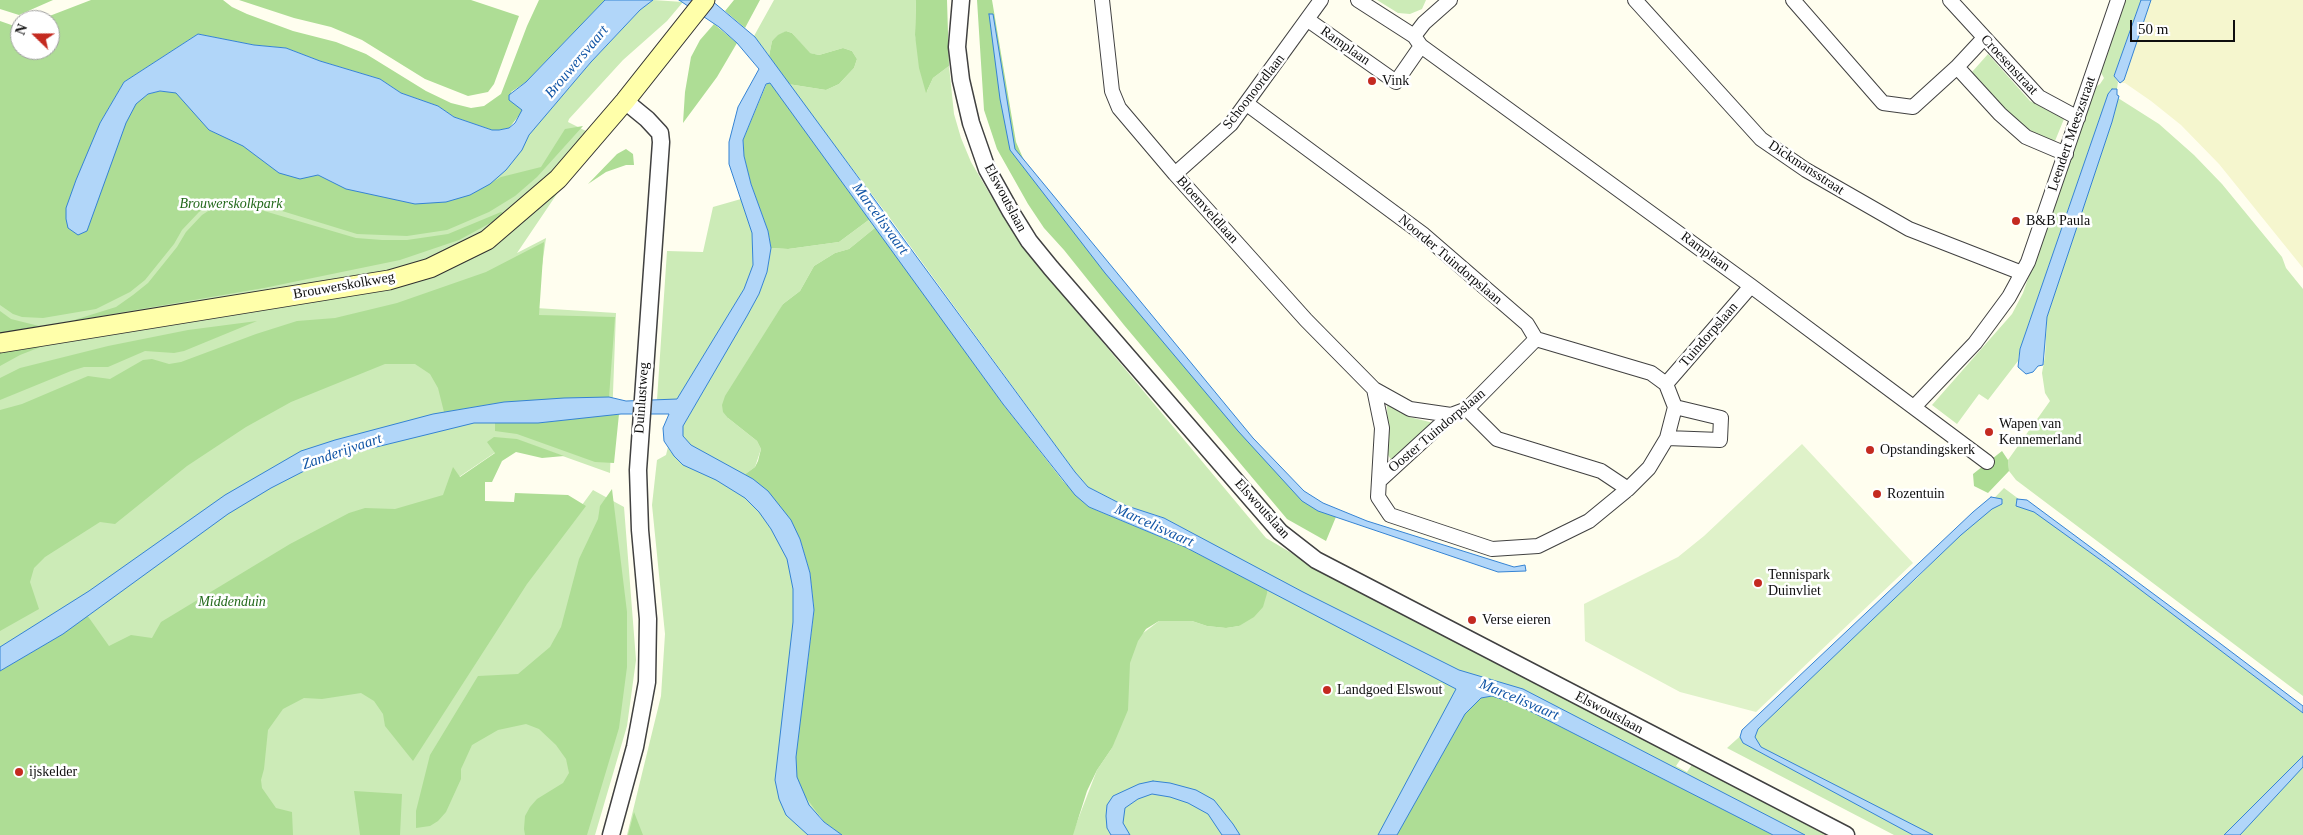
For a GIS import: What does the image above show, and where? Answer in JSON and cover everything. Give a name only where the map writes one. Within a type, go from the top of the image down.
[{"type":"main road","points":[[625,101],[705,0]]},
{"type":"main road","name":"Brouwerskolkweg","points":[[0,343],[389,280],[430,268],[487,240],[515,218],[558,179],[625,101]]},
{"type":"street","name":"Elswoutslaan","points":[[960,0],[957,47],[961,80],[971,123],[987,169],[1011,212],[1029,241],[1051,268],[1280,532],[1316,560],[1846,835]]},
{"type":"street","name":"Bloemveldlaan","points":[[1102,0],[1112,91],[1119,108],[1175,174],[1306,320],[1374,389],[1410,409],[1451,415]]},
{"type":"street","name":"Schoonoordlaan","points":[[1175,174],[1231,124],[1321,0]]},
{"type":"street","name":"Ramplaan","points":[[1358,0],[1418,41],[1987,462]]},
{"type":"street","points":[[1793,0],[1883,103],[1913,107],[1957,67],[1984,38]]},
{"type":"street","name":"Croesenstraat","points":[[1950,0],[2039,97],[2078,118]]},
{"type":"street","name":"Leendert Meeszstraat","points":[[1914,408],[1975,343],[2009,297],[2028,262],[2118,0]]},
{"type":"street","name":"Dickmansstraat","points":[[1639,1],[1761,140],[1806,170],[1909,230],[2022,273]]},
{"type":"street","points":[[1418,41],[1424,23],[1444,2]]},
{"type":"street","name":"Ramplaan","points":[[1308,20],[1396,82],[1418,41]]},
{"type":"street","points":[[1957,67],[2000,114],[2026,138],[2066,154]]},
{"type":"street","name":"Duinlustweg","points":[[611,835],[635,748],[647,682],[648,619],[640,530],[638,470],[661,142],[660,133],[647,119],[625,101]]},
{"type":"street","name":"Noorder Tuindorpslaan","points":[[1247,104],[1424,236],[1528,324],[1536,339]]},
{"type":"street","name":"Tuindorpslaan","points":[[1666,384],[1751,286]]},
{"type":"street","points":[[1374,389],[1382,428],[1378,497],[1390,515],[1492,548],[1538,546],[1589,521],[1628,489],[1649,468],[1667,438],[1675,407],[1666,384],[1651,373],[1536,339]]},
{"type":"street","name":"Ooster Tuindorpslaan","points":[[1379,481],[1451,415],[1468,409],[1536,339]]},
{"type":"street","points":[[1667,438],[1720,440],[1721,418],[1675,407]]},
{"type":"street","points":[[1468,409],[1496,439],[1601,472],[1628,489]]},
{"type":"green space","points":[[0,0],[53,0],[30,10],[10,10],[10,12],[0,9]]},
{"type":"green space","points":[[91,0],[223,0],[232,7],[247,14],[293,31],[336,42],[366,54],[426,91],[451,103],[471,108],[484,106],[501,94],[539,0],[605,0],[526,82],[511,92],[516,105],[523,110],[509,128],[499,130],[492,130],[454,117],[438,106],[401,93],[380,79],[320,61],[286,48],[254,45],[198,34],[124,82],[100,123],[66,208],[66,219],[136,104],[148,94],[160,91],[176,92],[209,130],[243,146],[279,173],[300,178],[317,175],[347,189],[415,204],[470,195],[501,177],[541,167],[565,129],[583,126],[537,177],[515,196],[489,212],[447,230],[407,236],[357,234],[256,203],[237,199],[218,200],[199,212],[182,230],[174,244],[145,280],[130,292],[96,309],[43,318],[22,317],[13,314],[0,305],[0,21],[10,24],[10,60],[60,60],[60,12]]},
{"type":"green space","points":[[239,0],[471,0],[519,16],[494,84],[488,92],[468,96],[425,79],[362,40],[331,27],[294,18]]},
{"type":"green space","name":"Middenduin","points":[[653,0],[683,2],[667,21],[623,60],[569,119],[568,122],[596,136],[517,253],[546,238],[536,308],[616,313],[610,473],[515,439],[459,477],[543,558],[593,490],[624,507],[636,660],[627,726],[595,835],[0,835],[0,231],[126,94],[482,144],[548,112],[591,62],[640,10]]},
{"type":"green space","points":[[734,0],[760,0],[745,28],[725,11]]},
{"type":"green space","points":[[774,0],[916,0],[915,35],[927,91],[933,78],[949,66],[954,114],[961,138],[971,162],[1004,218],[1070,303],[1266,538],[1337,580],[1682,757],[1676,766],[1687,772],[1693,763],[1831,835],[1072,835],[1097,770],[1112,748],[1125,647],[1159,621],[1192,621],[1207,626],[1226,628],[1239,626],[1269,590],[1213,545],[1164,518],[1121,504],[1088,487],[1075,472],[889,217],[788,84],[826,90],[839,84],[854,68],[857,59],[852,51],[843,48],[819,55],[809,53],[792,33],[786,31],[772,41],[769,56],[754,36]]},
{"type":"green space","points":[[916,0],[947,0],[949,66],[933,78],[926,93],[919,68],[915,35]]},
{"type":"green space","points":[[977,0],[992,0],[1016,142],[1026,165],[1248,436],[1307,496],[1338,512],[1326,541],[1287,519],[1044,228],[1028,204],[997,149],[984,110]]},
{"type":"green space","points":[[1377,0],[1426,0],[1422,9],[1410,14],[1398,13]]},
{"type":"green space","points":[[2124,0],[2141,0],[2114,76],[2118,82],[2117,89],[2112,89],[2108,94],[2020,349],[2018,361],[1988,400],[1979,394],[1957,424],[1932,405],[2012,314],[2023,293],[2094,88],[2104,78],[2100,71]]},
{"type":"green space","points":[[2151,0],[2303,0],[2303,268],[2219,164],[2181,125],[2125,83],[2120,83],[2124,80]]},
{"type":"green space","points":[[714,24],[737,43],[717,77],[683,123],[685,92],[691,57],[700,40]]},
{"type":"green space","points":[[786,31],[792,33],[810,53],[819,55],[843,48],[852,51],[857,59],[854,68],[839,84],[826,90],[788,84],[769,56],[772,41]]},
{"type":"green space","points":[[1988,54],[2030,101],[2064,119],[2055,141],[2035,134],[2011,115],[1972,72]]},
{"type":"green space","points":[[767,83],[771,83],[870,219],[839,242],[788,249],[771,248],[768,231],[751,184],[744,156],[743,140]]},
{"type":"green space","points":[[2118,98],[2159,124],[2194,155],[2222,184],[2282,257],[2286,268],[2303,289],[2303,696],[2016,480],[2009,471],[2008,460],[2050,401],[2045,393],[2042,373],[2047,317],[2112,122]]},
{"type":"green space","points":[[626,149],[633,154],[634,165],[626,165],[606,172],[588,184],[617,154]]},
{"type":"green space","points":[[741,199],[752,233],[753,266],[744,289],[677,400],[657,400],[667,251],[703,252],[713,207]]},
{"type":"green space","name":"Brouwerskolkpark","points":[[237,203],[356,238],[382,240],[407,240],[448,234],[501,212],[503,213],[494,221],[459,240],[400,260],[264,288],[71,321],[116,307],[133,295],[148,283],[177,247],[186,232],[202,215],[219,204]]},
{"type":"green space","points":[[870,219],[876,227],[849,249],[835,253],[814,266],[800,291],[783,304],[728,418],[757,441],[761,449],[755,467],[744,475],[690,445],[683,436],[683,426],[759,294],[767,272],[771,248],[788,249],[839,242]]},
{"type":"green space","points":[[876,227],[1003,404],[1063,481],[1089,507],[1185,547],[1268,590],[1263,607],[1254,617],[1239,626],[1226,628],[1207,626],[1192,621],[1159,621],[1146,629],[1138,641],[1130,663],[1128,710],[1112,748],[1097,770],[1087,791],[1073,835],[842,835],[824,822],[802,792],[797,777],[796,757],[814,610],[810,573],[800,539],[753,479],[744,475],[755,467],[758,461],[761,449],[757,441],[728,418],[723,412],[722,405],[725,396],[783,304],[800,291],[814,266],[835,253],[849,249]]},
{"type":"green space","points":[[544,242],[539,315],[615,317],[609,397],[504,402],[444,412],[438,388],[430,374],[415,364],[385,364],[291,402],[246,427],[187,466],[115,524],[100,522],[45,557],[34,568],[30,582],[39,609],[0,631],[0,410],[22,404],[88,376],[110,379],[143,360],[152,359],[169,364],[181,362],[297,321],[335,318],[397,303],[486,272]]},
{"type":"green space","points":[[0,311],[11,319],[39,326],[0,334]]},
{"type":"green space","points":[[257,321],[184,351],[174,353],[145,351],[108,367],[84,367],[0,400],[0,378],[20,368],[108,346],[188,330]]},
{"type":"green space","points":[[43,346],[20,355],[0,366],[0,351]]},
{"type":"green space","points":[[1387,404],[1409,417],[1434,423],[1392,461],[1388,455]]},
{"type":"green space","points":[[619,414],[614,463],[595,462],[517,434],[495,431],[495,422],[538,423]]},
{"type":"green space","points":[[494,437],[517,439],[564,456],[542,458],[516,452],[502,461],[492,482],[485,482],[485,501],[514,502],[515,493],[568,495],[586,506],[527,584],[413,761],[385,726],[383,714],[374,701],[361,693],[322,699],[304,698],[283,709],[268,730],[261,780],[262,788],[276,808],[292,812],[293,835],[0,835],[0,671],[63,634],[87,615],[109,646],[131,635],[152,638],[161,622],[290,544],[349,513],[365,508],[395,509],[443,495],[453,467],[460,477],[495,453],[487,442]]},
{"type":"green space","name":"Tennispark Duinvliet","points":[[1802,444],[1913,563],[1756,712],[1680,692],[1585,641],[1584,604],[1678,557],[1704,536]]},
{"type":"green space","points":[[668,447],[671,452],[758,493],[795,563],[821,835],[627,835],[661,696],[665,634],[652,505],[657,460],[666,455]]},
{"type":"green space","points":[[2002,451],[2008,460],[2009,471],[1988,493],[1974,486],[1973,474]]},
{"type":"green space","points":[[2004,488],[2303,711],[2303,835],[1894,835],[1727,748],[1917,578]]},
{"type":"green space","points":[[612,489],[627,612],[627,667],[619,728],[587,835],[525,835],[525,816],[530,807],[537,799],[563,783],[569,773],[566,759],[556,745],[539,729],[526,724],[498,730],[472,745],[461,769],[461,779],[446,812],[438,821],[430,826],[416,828],[416,811],[430,755],[478,676],[518,674],[550,647],[561,627],[579,559],[598,519],[600,506]]},
{"type":"green space","points":[[1492,696],[1516,704],[1773,835],[1397,835],[1465,714],[1481,698]]},
{"type":"green space","points":[[354,791],[402,794],[400,835],[360,835]]},
{"type":"green space","points":[[634,812],[643,835],[628,835]]},
{"type":"water","name":"Brouwersvaart","points":[[605,0],[653,0],[640,10],[591,62],[529,135],[522,150],[506,170],[490,184],[470,195],[446,202],[415,204],[346,189],[318,175],[300,179],[279,173],[243,146],[209,130],[176,93],[160,91],[148,94],[136,104],[126,123],[87,231],[78,235],[68,228],[66,208],[76,180],[100,123],[124,82],[198,34],[254,45],[286,48],[320,61],[380,79],[401,93],[438,106],[454,117],[492,130],[499,130],[509,128],[515,123],[522,110],[509,100],[509,95],[526,82]]},
{"type":"water","points":[[679,0],[711,0],[755,37],[1075,472],[1088,487],[1121,504],[1164,518],[1303,592],[1459,670],[1523,689],[1805,835],[1773,835],[1516,704],[1492,696],[1481,698],[1465,714],[1397,835],[1378,835],[1456,689],[1185,547],[1089,507],[1075,495],[1003,404],[770,83],[766,84],[743,140],[744,156],[751,184],[768,231],[771,248],[767,272],[759,294],[747,316],[683,426],[683,436],[691,445],[753,479],[768,491],[791,520],[800,539],[810,573],[814,610],[796,757],[797,777],[809,805],[824,822],[842,835],[808,835],[786,815],[779,799],[775,780],[793,622],[793,589],[787,559],[771,529],[759,512],[745,498],[716,480],[683,465],[674,456],[664,441],[663,428],[669,414],[621,414],[538,423],[474,423],[352,453],[308,469],[271,488],[228,514],[63,634],[0,671],[0,647],[89,591],[225,495],[301,451],[433,414],[504,402],[609,397],[626,401],[677,399],[744,289],[753,265],[752,233],[729,164],[729,142],[738,107],[759,69],[737,43],[719,27]]},
{"type":"water","points":[[2141,0],[2151,0],[2124,80],[2120,83],[2114,76]]},
{"type":"water","points":[[989,14],[993,14],[1015,149],[1253,438],[1304,491],[1323,503],[1367,521],[1514,567],[1525,565],[1526,571],[1498,572],[1318,511],[1302,501],[1238,431],[1105,273],[1010,150],[1000,99]]},
{"type":"water","points":[[2112,89],[2117,89],[2117,95],[2119,96],[2047,317],[2043,365],[2038,366],[2033,372],[2026,374],[2018,367],[2020,349],[2108,94]]},
{"type":"water","points":[[1991,497],[2002,499],[2002,504],[1992,509],[1961,535],[1758,729],[1755,737],[1761,747],[1933,835],[1913,835],[1743,743],[1740,737],[1742,730]]},
{"type":"water","points":[[2017,499],[2027,500],[2217,641],[2303,706],[2303,713],[2109,566],[2034,512],[2016,506]]},
{"type":"water","points":[[2303,756],[2303,767],[2240,835],[2224,835]]},
{"type":"water","points":[[1153,781],[1170,783],[1196,790],[1214,800],[1240,835],[1222,835],[1208,814],[1188,803],[1152,794],[1138,799],[1125,808],[1123,823],[1130,835],[1111,835],[1107,828],[1106,816],[1107,805],[1113,796],[1139,784]]},
{"type":"place","name":"Vink","points":[[1372,81]]},
{"type":"place","name":"B&B Paula","points":[[2016,221]]},
{"type":"place","name":"Wapen van Kennemerland","points":[[1989,432]]},
{"type":"place","name":"Opstandingskerk","points":[[1870,450]]},
{"type":"place","name":"Rozentuin","points":[[1877,494]]},
{"type":"place","name":"Tennispark Duinvliet","points":[[1758,583]]},
{"type":"place","name":"Verse eieren","points":[[1472,620]]},
{"type":"place","name":"Landgoed Elswout","points":[[1327,690]]},
{"type":"place","name":"ijskelder","points":[[19,772]]},
{"type":"water label","name":"Marcelisvaart","points":[[880,219]]},
{"type":"water label","name":"Zanderijvaart","points":[[342,452]]},
{"type":"water label","name":"Marcelisvaart","points":[[1154,526]]},
{"type":"water label","name":"Marcelisvaart","points":[[1519,700]]}]
